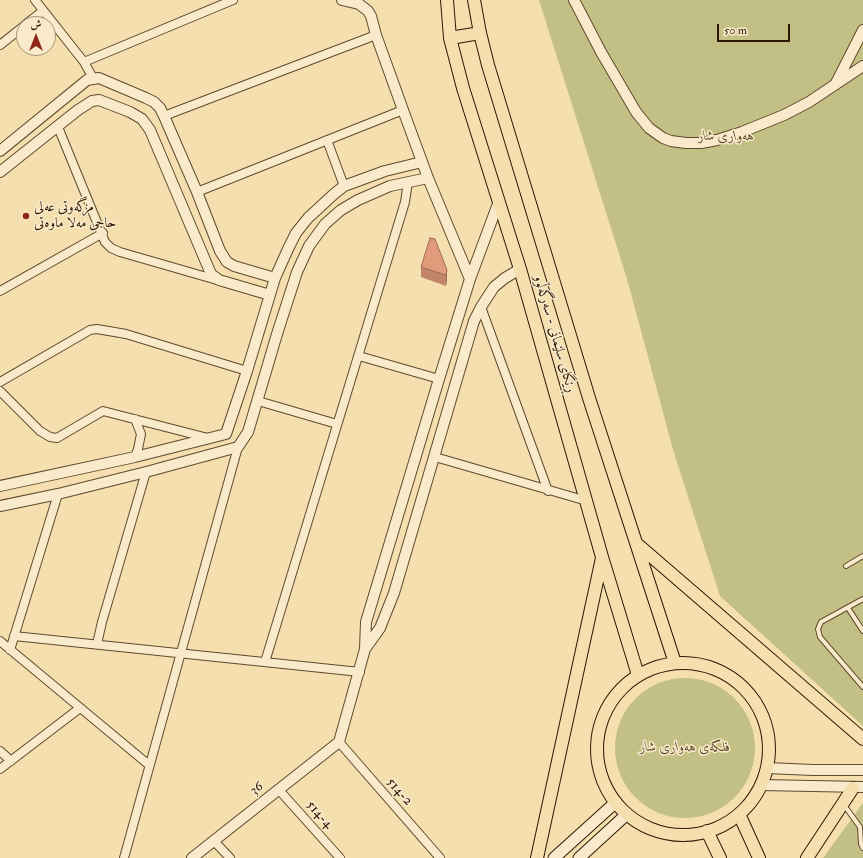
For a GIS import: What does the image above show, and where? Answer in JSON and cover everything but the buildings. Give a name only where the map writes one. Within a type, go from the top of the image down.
[{"type":"main road","name":"ڕێگای سلێمانی - سەرگەڵوو","points":[[447,0],[450,38],[463,88],[520,269],[602,557],[638,675]]},
{"type":"main road","name":"ڕێگای سلێمانی - سەرگەڵوو","points":[[474,0],[480,34],[589,398],[675,663]]},
{"type":"main road","points":[[450,38],[480,34]]},
{"type":"main road","points":[[637,544],[863,739]]},
{"type":"main road","points":[[537,858],[602,557]]},
{"type":"main road","points":[[675,663],[702,665],[715,669],[738,683],[748,692],[756,703],[766,728],[768,741],[769,755],[767,768],[761,785],[751,800],[739,814],[719,827],[694,834],[665,833],[652,829],[627,814],[608,790],[598,763],[598,734],[608,706],[616,694],[638,675],[656,667],[675,663]]},
{"type":"main road","points":[[807,858],[843,803],[858,788]]},
{"type":"main road","points":[[554,858],[616,802]]},
{"type":"main road","points":[[579,858],[627,814]]},
{"type":"main road","points":[[739,814],[759,858]]},
{"type":"main road","points":[[708,831],[720,858]]},
{"type":"street","points":[[34,0],[84,62],[93,78]]},
{"type":"street","points":[[84,62],[233,0]]},
{"type":"street","points":[[342,0],[359,4],[368,11],[428,178],[470,278]]},
{"type":"street","points":[[574,0],[601,52],[636,112],[653,131],[663,138],[671,141],[701,143],[735,135],[796,109],[835,86],[863,66]]},
{"type":"street","points":[[37,16],[43,11]]},
{"type":"street","points":[[835,86],[863,30]]},
{"type":"street","points":[[0,45],[16,32]]},
{"type":"street","points":[[164,116],[376,35]]},
{"type":"street","points":[[0,151],[81,83],[93,78],[105,80],[154,102],[160,108],[164,116],[197,192],[220,251],[227,262],[234,266],[275,278]]},
{"type":"street","points":[[0,172],[92,100],[100,100],[130,112],[146,122],[207,266],[211,274],[219,280]]},
{"type":"street","points":[[197,192],[403,110]]},
{"type":"street","points":[[58,127],[105,242],[111,248],[120,252],[270,295]]},
{"type":"street","points":[[327,140],[344,186]]},
{"type":"street","points":[[0,486],[226,434],[275,278],[296,233],[308,218],[344,186],[379,173],[422,162]]},
{"type":"street","points":[[265,662],[405,202],[408,182],[403,166]]},
{"type":"street","points":[[124,858],[238,448],[248,432],[297,272],[309,246],[325,224],[341,210],[374,192],[428,178]]},
{"type":"street","points":[[339,742],[366,649],[366,622],[470,278],[499,201]]},
{"type":"street","points":[[0,291],[102,233]]},
{"type":"street","points":[[366,649],[380,628],[394,593],[474,321],[489,294],[499,282],[520,269]]},
{"type":"street","points":[[258,291],[263,274]]},
{"type":"street","points":[[481,307],[548,491]]},
{"type":"street","points":[[0,382],[90,330],[97,329],[126,334],[247,371]]},
{"type":"street","points":[[359,356],[439,379]]},
{"type":"street","points":[[0,391],[40,431],[50,437],[57,438],[103,411],[208,438],[238,448]]},
{"type":"street","points":[[258,401],[337,424]]},
{"type":"street","points":[[135,456],[141,434],[136,419]]},
{"type":"street","points":[[0,506],[58,494],[238,448]]},
{"type":"street","points":[[435,457],[548,491],[587,501]]},
{"type":"street","points":[[97,644],[102,622],[146,472]]},
{"type":"street","points":[[10,650],[58,494]]},
{"type":"street","points":[[14,636],[360,672]]},
{"type":"street","points":[[0,642],[149,765]]},
{"type":"street","points":[[0,769],[80,708]]},
{"type":"street","name":"36","points":[[192,858],[339,742]]},
{"type":"street","name":"514-2","points":[[339,742],[440,858]]},
{"type":"street","points":[[0,751],[11,760]]},
{"type":"street","points":[[761,785],[858,788],[858,770],[767,768]]},
{"type":"street","name":"514-4","points":[[279,790],[340,858]]},
{"type":"street","points":[[214,841],[230,858]]},
{"type":"lane","points":[[846,566],[863,556]]},
{"type":"lane","points":[[863,599],[821,622],[818,628],[820,637],[863,687]]},
{"type":"lane","points":[[848,608],[863,631]]},
{"type":"lane","points":[[843,803],[862,826],[861,844],[863,848]]},
{"type":"green space","name":"هەواری شار","points":[[539,0],[863,0],[863,726],[720,596],[674,453],[627,279]]},
{"type":"green space","name":"فلکەی هەواری شار","points":[[692,678],[712,683],[724,689],[735,698],[744,709],[750,721],[754,734],[754,762],[750,775],[744,787],[735,798],[724,807],[712,813],[699,817],[678,818],[658,813],[646,807],[635,798],[626,787],[616,762],[615,741],[620,721],[626,709],[635,698],[646,689],[671,679]]},
{"type":"green space","points":[[863,803],[863,858],[823,858]]},
{"type":"place","name":"مزگەوتی عەلی حاجی مەلا ماوەتی","points":[[26,216]]}]
